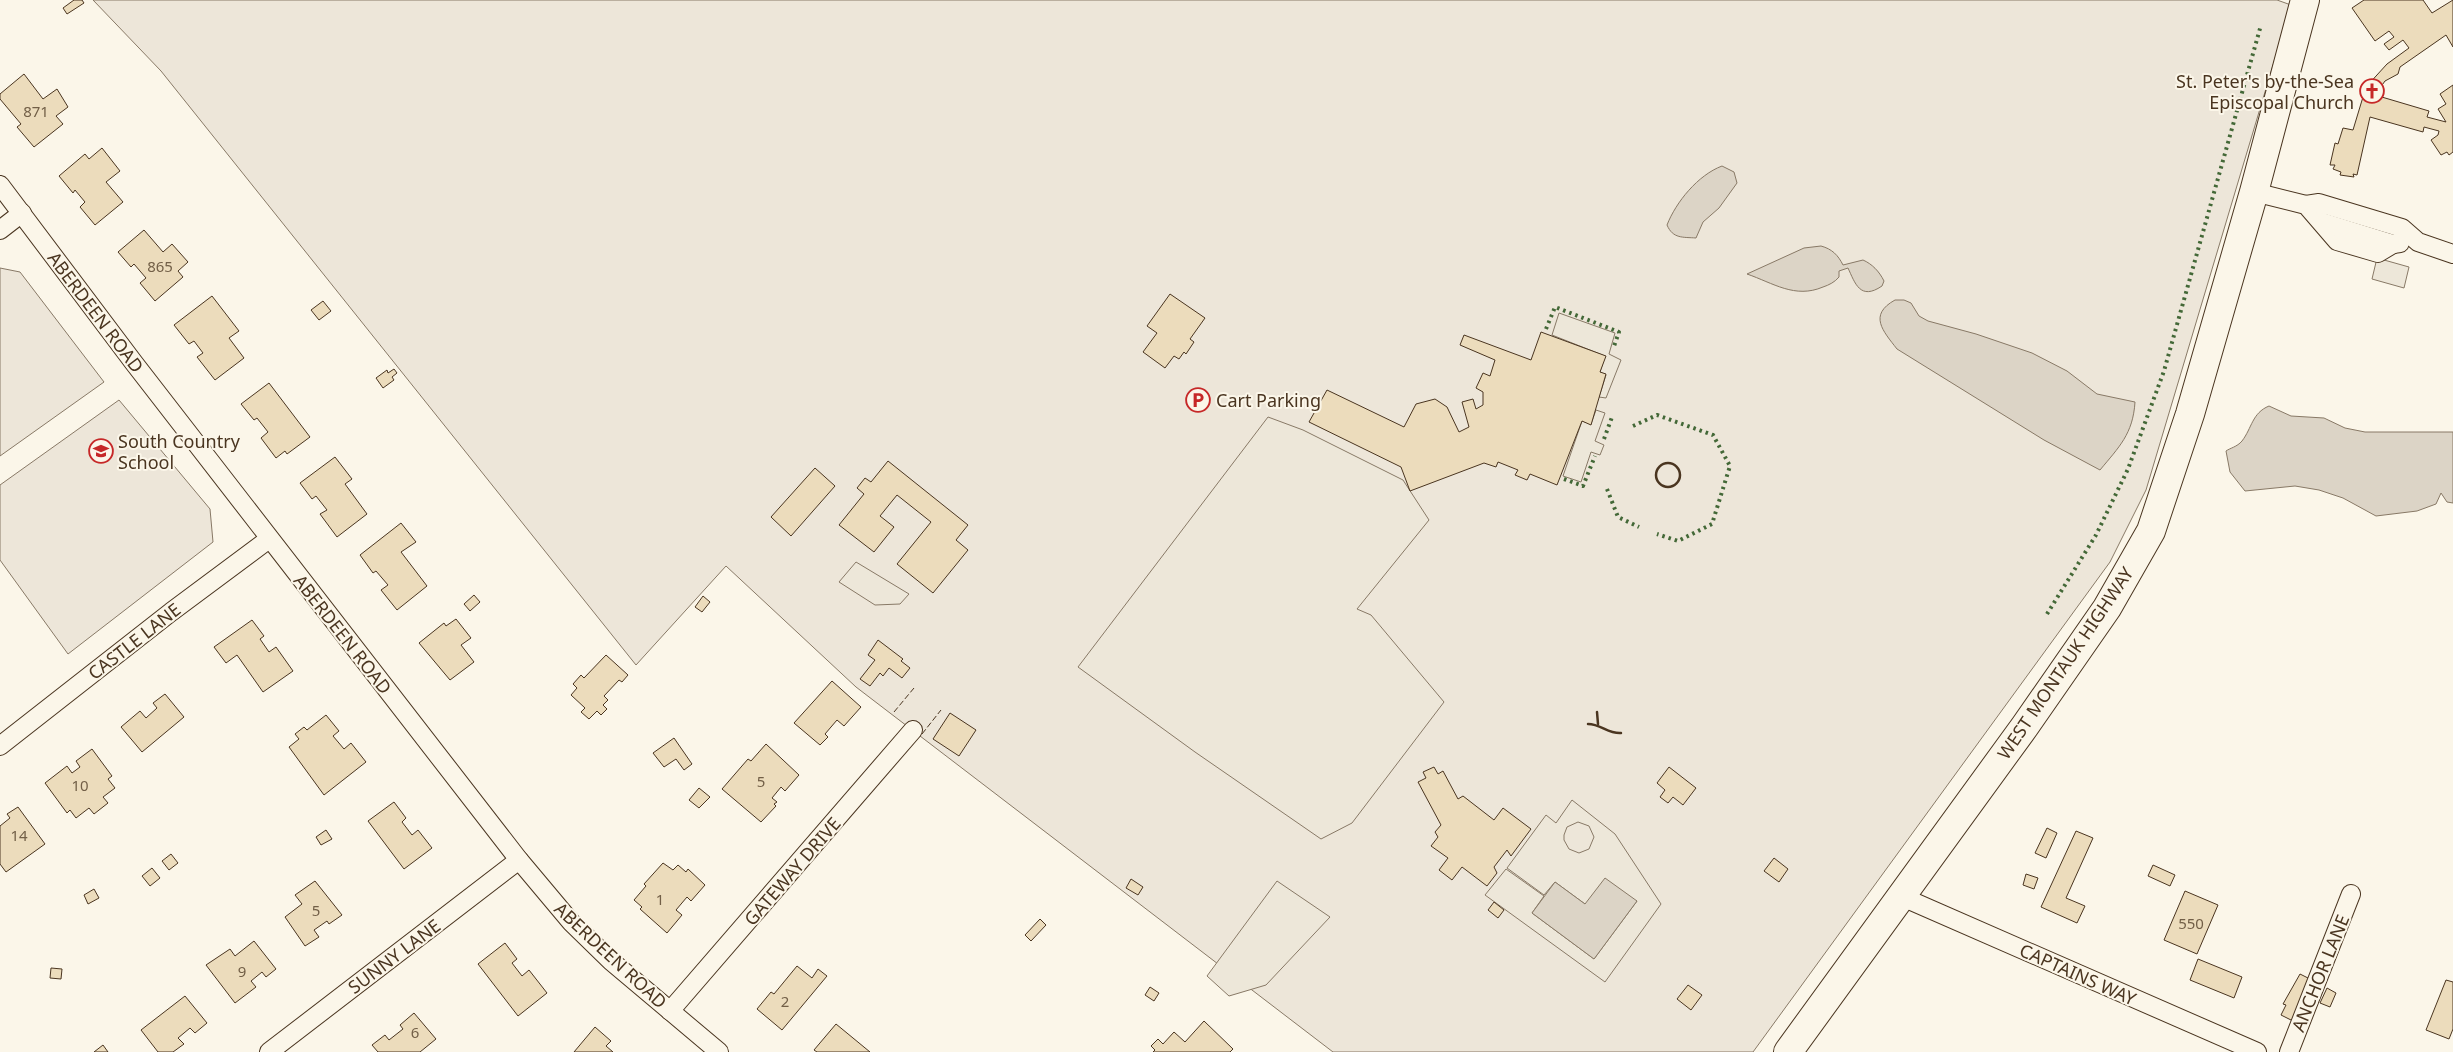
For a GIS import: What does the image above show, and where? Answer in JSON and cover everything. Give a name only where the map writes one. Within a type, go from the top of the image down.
[{"type":"main road","name":"WEST MONTAUK HIGHWAY","points":[[1788,1052],[2025,726],[2107,608],[2151,531],[2190,414],[2254,194],[2305,0]]},
{"type":"street","name":"ABERDEEN ROAD","points":[[0,185],[269,539],[519,860],[570,922],[719,1052]]},
{"type":"street","points":[[2254,194],[2306,205],[2319,203],[2402,228],[2418,242],[2453,254]]},
{"type":"street","points":[[2306,205],[2337,240],[2378,253],[2393,244],[2418,242]]},
{"type":"street","points":[[0,230],[22,213]]},
{"type":"street","name":"CASTLE LANE","points":[[0,746],[171,612],[269,539]]},
{"type":"street","name":"GATEWAY DRIVE","points":[[670,1011],[913,730]]},
{"type":"street","name":"SUNNY LANE","points":[[269,1052],[519,860]]},
{"type":"street","name":"ANCHOR LANE","points":[[2289,1052],[2352,894]]},
{"type":"street","name":"CAPTAINS WAY","points":[[1900,896],[2257,1052]]},
{"type":"shaded area","points":[[93,0],[2277,0],[2291,5],[2146,490],[2110,562],[1753,1052],[1333,1052],[856,687],[726,566],[636,665],[161,71]]},
{"type":"shaded area","points":[[1722,166],[1734,172],[1737,183],[1719,208],[1703,222],[1696,238],[1683,237],[1672,233],[1667,225],[1676,207],[1696,183],[1713,170]]},
{"type":"shaded area","points":[[1821,246],[1834,253],[1843,265],[1863,260],[1878,271],[1884,281],[1882,286],[1868,292],[1863,291],[1856,284],[1848,268],[1839,271],[1839,277],[1830,284],[1813,290],[1803,291],[1784,288],[1747,274],[1804,248]]},
{"type":"shaded area","points":[[2377,258],[2409,267],[2404,288],[2372,279]]},
{"type":"shaded area","points":[[0,268],[20,272],[104,382],[0,456]]},
{"type":"shaded area","points":[[1895,300],[1904,300],[1911,303],[1919,316],[1928,321],[1976,334],[2032,353],[2067,371],[2097,394],[2135,402],[2134,413],[2124,439],[2100,470],[2044,440],[1897,349],[1883,330],[1880,317],[1882,311]]},
{"type":"shaded area","points":[[1559,313],[1615,333],[1609,354],[1621,360],[1606,398],[1599,397],[1606,375],[1600,372],[1605,356],[1552,335]]},
{"type":"shaded area","points":[[119,400],[210,509],[213,542],[68,654],[0,560],[0,485]]},
{"type":"shaded area","points":[[2269,406],[2291,416],[2324,418],[2345,428],[2365,432],[2453,432],[2453,503],[2447,502],[2441,493],[2436,504],[2417,511],[2376,516],[2343,498],[2319,490],[2295,486],[2245,491],[2230,472],[2226,451],[2242,441],[2259,413]]},
{"type":"shaded area","points":[[1596,410],[1605,413],[1595,441],[1604,445],[1600,455],[1591,452],[1581,482],[1563,476],[1582,421],[1591,424]]},
{"type":"shaded area","points":[[1268,417],[1303,430],[1403,480],[1429,520],[1357,609],[1371,615],[1444,702],[1352,823],[1321,839],[1195,752],[1078,667]]},
{"type":"shaded area","points":[[856,562],[909,594],[900,604],[875,605],[839,582]]},
{"type":"shaded area","points":[[1572,800],[1615,834],[1661,904],[1605,982],[1485,895],[1506,869],[1544,896],[1532,913],[1594,959],[1637,901],[1585,904],[1555,882],[1544,895],[1507,868],[1546,815],[1556,823]],"holes":[[[1578,822],[1589,826],[1594,837],[1589,849],[1579,853],[1569,849],[1564,840],[1567,827]]]},
{"type":"shaded area","points":[[1605,878],[1637,901],[1594,959],[1532,913],[1555,882],[1585,904]]},
{"type":"shaded area","points":[[1277,881],[1330,917],[1266,985],[1229,996],[1207,976]]},
{"type":"building","points":[[74,0],[82,0],[84,3],[67,14],[63,8]]},
{"type":"building","name":"St. Peter's by-the-Sea Episcopal Church","points":[[2364,0],[2423,0],[2432,13],[2453,0],[2453,47],[2446,35],[2400,67],[2398,74],[2385,81],[2375,95],[2429,111],[2427,117],[2446,122],[2438,109],[2446,104],[2440,94],[2453,85],[2453,152],[2449,155],[2447,152],[2441,155],[2431,140],[2438,135],[2439,131],[2424,127],[2423,132],[2370,117],[2357,175],[2353,174],[2354,177],[2340,175],[2341,172],[2333,169],[2335,165],[2330,165],[2335,143],[2338,144],[2343,128],[2353,130],[2366,87],[2387,64],[2409,48],[2403,40],[2389,50],[2384,44],[2394,37],[2389,31],[2375,41],[2352,8]]},
{"type":"building","points":[[24,74],[43,99],[57,89],[68,107],[56,116],[63,124],[34,147],[17,127],[21,124],[0,99],[0,94]]},
{"type":"building","points":[[102,148],[120,171],[106,182],[123,202],[95,225],[80,207],[85,202],[75,190],[73,193],[59,176],[85,154],[89,159]]},
{"type":"building","points":[[144,230],[163,252],[172,244],[188,262],[178,271],[183,277],[155,301],[140,283],[146,278],[134,264],[131,267],[118,252]]},
{"type":"building","points":[[1170,294],[1205,318],[1190,339],[1194,342],[1186,354],[1184,352],[1179,359],[1174,356],[1165,368],[1143,352],[1157,333],[1147,326]]},
{"type":"building","points":[[212,296],[239,331],[229,338],[244,358],[215,380],[197,357],[203,353],[194,341],[189,344],[174,325]]},
{"type":"building","points":[[323,301],[331,311],[319,320],[311,310]]},
{"type":"building","points":[[1541,332],[1606,356],[1600,372],[1606,374],[1591,425],[1582,421],[1557,485],[1530,474],[1527,480],[1515,475],[1518,470],[1498,462],[1496,467],[1484,463],[1410,491],[1401,467],[1309,422],[1327,390],[1404,427],[1416,404],[1435,399],[1447,407],[1459,432],[1469,427],[1462,402],[1473,399],[1476,409],[1483,405],[1483,392],[1476,388],[1483,373],[1490,376],[1495,360],[1460,345],[1464,335],[1531,360]]},
{"type":"building","points":[[394,369],[397,373],[392,377],[394,380],[383,388],[376,378],[387,370],[388,373]]},
{"type":"building","points":[[269,383],[310,437],[287,454],[285,451],[276,458],[261,438],[268,432],[257,418],[254,420],[241,404]]},
{"type":"building","points":[[335,457],[352,479],[345,484],[367,514],[337,537],[320,514],[327,510],[316,496],[312,499],[300,483]]},
{"type":"building","points":[[888,461],[968,525],[956,540],[968,550],[933,593],[897,564],[931,522],[897,495],[880,516],[894,527],[874,552],[839,525],[864,494],[857,488],[865,478],[871,482]]},
{"type":"building","points":[[815,468],[835,486],[791,536],[771,517]]},
{"type":"building","points":[[401,523],[416,542],[401,552],[427,586],[397,610],[381,590],[388,585],[376,571],[373,573],[360,555]]},
{"type":"building","points":[[474,595],[480,602],[470,611],[464,604]]},
{"type":"building","points":[[703,596],[710,602],[702,612],[695,607]]},
{"type":"building","points":[[456,619],[471,638],[461,645],[474,662],[450,680],[419,643],[444,623],[446,626]]},
{"type":"building","points":[[252,620],[264,636],[260,639],[269,652],[276,647],[293,671],[263,692],[237,655],[226,663],[214,647]]},
{"type":"building","points":[[878,640],[903,659],[901,661],[910,668],[902,678],[889,668],[883,676],[880,673],[870,686],[860,679],[875,660],[868,655]]},
{"type":"building","points":[[606,655],[628,675],[622,682],[619,680],[604,696],[608,700],[603,705],[607,709],[601,715],[597,711],[589,719],[581,712],[585,708],[571,695],[577,688],[573,684],[581,675],[584,678]]},
{"type":"building","points":[[832,681],[861,707],[844,726],[837,720],[825,734],[828,737],[820,745],[794,723]]},
{"type":"building","points":[[165,694],[184,717],[142,752],[121,727],[140,711],[146,718],[157,708],[153,703]]},
{"type":"building","points":[[950,713],[976,730],[959,756],[933,739]]},
{"type":"building","points":[[326,715],[339,731],[333,736],[344,749],[351,743],[366,762],[324,795],[289,747],[299,739],[295,734],[304,727],[307,730]]},
{"type":"building","points":[[674,738],[692,764],[684,770],[676,759],[664,767],[653,753]]},
{"type":"building","points":[[766,744],[799,775],[785,791],[781,787],[772,798],[777,802],[774,804],[776,806],[761,822],[722,789],[748,759],[751,761]]},
{"type":"building","points":[[92,749],[112,776],[108,779],[115,788],[103,797],[108,803],[94,814],[89,808],[76,818],[70,810],[67,813],[45,783],[67,766],[72,773],[80,767],[76,761]]},
{"type":"building","points":[[1434,767],[1438,774],[1443,771],[1458,799],[1463,796],[1494,820],[1503,808],[1531,829],[1511,856],[1507,850],[1494,867],[1497,873],[1487,886],[1462,867],[1452,880],[1439,870],[1448,858],[1431,846],[1438,837],[1435,832],[1441,825],[1418,782],[1426,778],[1423,772]]},
{"type":"building","points":[[1669,767],[1696,788],[1683,805],[1673,797],[1668,803],[1660,797],[1665,790],[1657,783]]},
{"type":"building","points":[[699,788],[710,797],[699,808],[689,800]]},
{"type":"building","points":[[394,802],[406,818],[402,822],[412,835],[418,830],[432,848],[404,869],[368,821]]},
{"type":"building","points":[[18,807],[45,844],[6,872],[0,864],[0,826],[10,818],[7,814]]},
{"type":"building","points":[[2047,828],[2057,833],[2046,858],[2035,853]]},
{"type":"building","points":[[326,830],[332,839],[321,845],[316,837]]},
{"type":"building","points":[[2076,831],[2093,838],[2066,898],[2085,906],[2077,923],[2041,907]]},
{"type":"building","points":[[171,854],[178,863],[169,870],[162,861]]},
{"type":"building","points":[[1774,858],[1788,869],[1779,882],[1764,871]]},
{"type":"building","points":[[663,863],[673,870],[678,865],[686,872],[688,869],[705,885],[691,901],[687,897],[676,910],[682,915],[667,933],[640,909],[642,907],[634,900],[646,886],[644,884]]},
{"type":"building","points":[[2153,865],[2175,875],[2170,886],[2148,876]]},
{"type":"building","points":[[152,868],[160,878],[150,886],[142,876]]},
{"type":"building","points":[[2026,874],[2038,878],[2034,889],[2023,885]]},
{"type":"building","points":[[1131,879],[1143,887],[1138,895],[1126,888]]},
{"type":"building","points":[[315,881],[342,915],[329,924],[327,921],[314,930],[319,937],[305,946],[285,917],[302,904],[295,895]]},
{"type":"building","points":[[94,889],[99,898],[88,904],[84,895]]},
{"type":"building","points":[[2185,891],[2218,905],[2197,954],[2164,940]]},
{"type":"building","points":[[1494,902],[1504,910],[1498,918],[1488,910]]},
{"type":"building","points":[[1040,919],[1046,925],[1031,941],[1025,935]]},
{"type":"building","points":[[254,941],[276,969],[266,977],[262,972],[251,981],[256,987],[235,1003],[206,965],[230,949],[235,956]]},
{"type":"building","points":[[505,943],[517,959],[512,963],[522,976],[529,970],[547,993],[518,1016],[478,964]]},
{"type":"building","points":[[2198,959],[2242,977],[2234,998],[2190,980]]},
{"type":"building","points":[[797,966],[812,978],[818,969],[827,976],[782,1030],[757,1009],[771,992],[774,994]]},
{"type":"building","points":[[51,968],[62,969],[61,979],[50,978]]},
{"type":"building","points":[[2300,974],[2318,983],[2297,1023],[2281,1015],[2286,1005],[2283,1004]]},
{"type":"building","points":[[2446,980],[2453,982],[2453,1029],[2449,1039],[2426,1030]]},
{"type":"building","points":[[1688,985],[1702,995],[1691,1010],[1677,999]]},
{"type":"building","points":[[1150,987],[1159,993],[1154,1001],[1145,995]]},
{"type":"building","points":[[2327,988],[2336,993],[2330,1007],[2320,1003]]},
{"type":"building","points":[[185,996],[207,1023],[195,1033],[190,1028],[178,1038],[184,1044],[173,1052],[158,1052],[141,1030]]},
{"type":"building","points":[[414,1013],[436,1039],[420,1052],[378,1052],[372,1045],[385,1035],[389,1040],[403,1029],[400,1025]]},
{"type":"building","points":[[1204,1021],[1233,1049],[1230,1052],[1153,1052],[1155,1050],[1151,1046],[1158,1039],[1163,1044],[1174,1032],[1185,1042]]},
{"type":"building","points":[[836,1024],[870,1052],[817,1052],[814,1050]]},
{"type":"building","points":[[595,1027],[611,1041],[606,1046],[613,1052],[574,1052]]},
{"type":"building","points":[[103,1045],[108,1052],[94,1052]]},
{"type":"hedge","points":[[2047,614],[2096,535],[2128,469],[2164,371],[2261,25]]},
{"type":"hedge","points":[[1546,329],[1555,307],[1619,332],[1613,349]]},
{"type":"hedge","points":[[1633,426],[1657,415],[1713,435],[1730,466],[1712,524],[1678,541],[1657,534]]},
{"type":"hedge","points":[[1604,439],[1612,417]]},
{"type":"hedge","points":[[1564,479],[1583,486],[1595,456]]},
{"type":"hedge","points":[[1607,489],[1618,517],[1639,527]]},
{"type":"fence","points":[[894,712],[914,688]]},
{"type":"fence","points":[[922,734],[941,710]]},
{"type":"wall","points":[[1668,463],[1676,467],[1680,475],[1676,483],[1668,487],[1660,483],[1656,475],[1660,467],[1668,463]]},
{"type":"wall","points":[[1597,712],[1598,724]]},
{"type":"wall","points":[[1588,724],[1621,733]]},
{"type":"place","name":"St. Peter's by-the-Sea Episcopal Church","points":[[2372,91]]},
{"type":"place","name":"Cart Parking","points":[[1198,400]]},
{"type":"place","name":"South Country School","points":[[101,451]]}]
